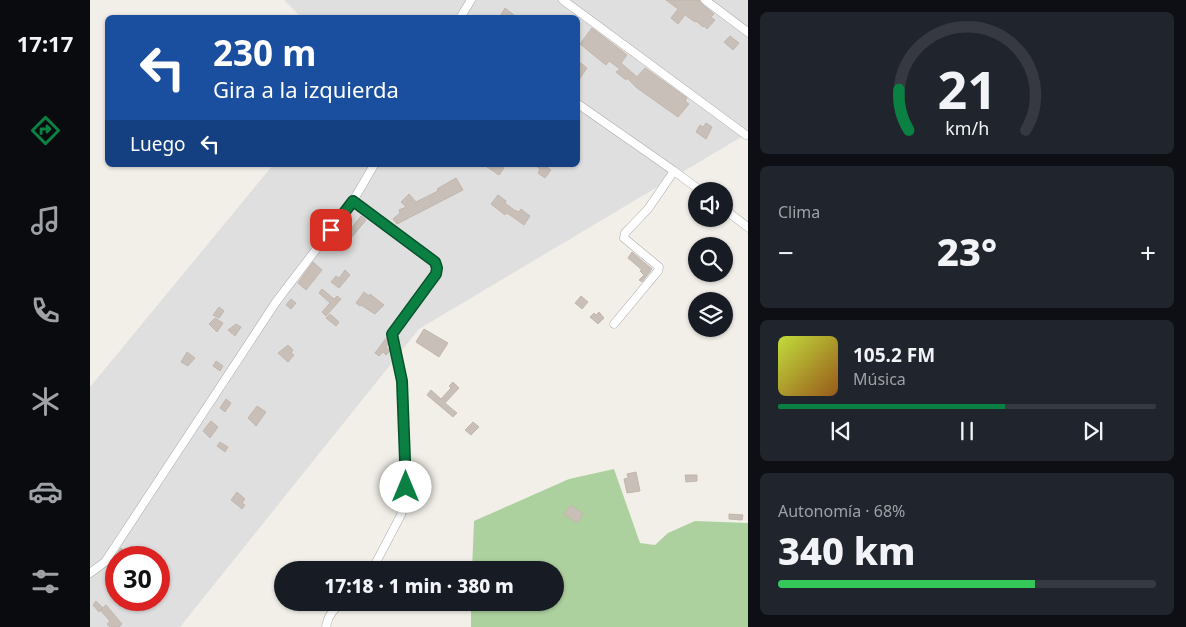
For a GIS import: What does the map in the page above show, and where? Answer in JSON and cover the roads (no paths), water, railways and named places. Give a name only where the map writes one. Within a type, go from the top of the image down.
[{"type":"street","points":[[462,15],[470,0]]},
{"type":"street","points":[[563,0],[746,135]]},
{"type":"street","points":[[705,0],[748,32]]},
{"type":"street","points":[[580,105],[689,182]]},
{"type":"street","points":[[90,573],[105,562],[276,302],[353,201],[373,167]]},
{"type":"street","points":[[614,324],[658,271],[659,266],[624,238],[625,233],[648,209],[674,171]]},
{"type":"street","points":[[353,201],[435,262],[437,268],[436,274],[392,334],[402,381],[406,487],[401,515],[377,561]]},
{"type":"street","points":[[733,216],[748,228]]},
{"type":"street","points":[[326,627],[332,611]]}]
